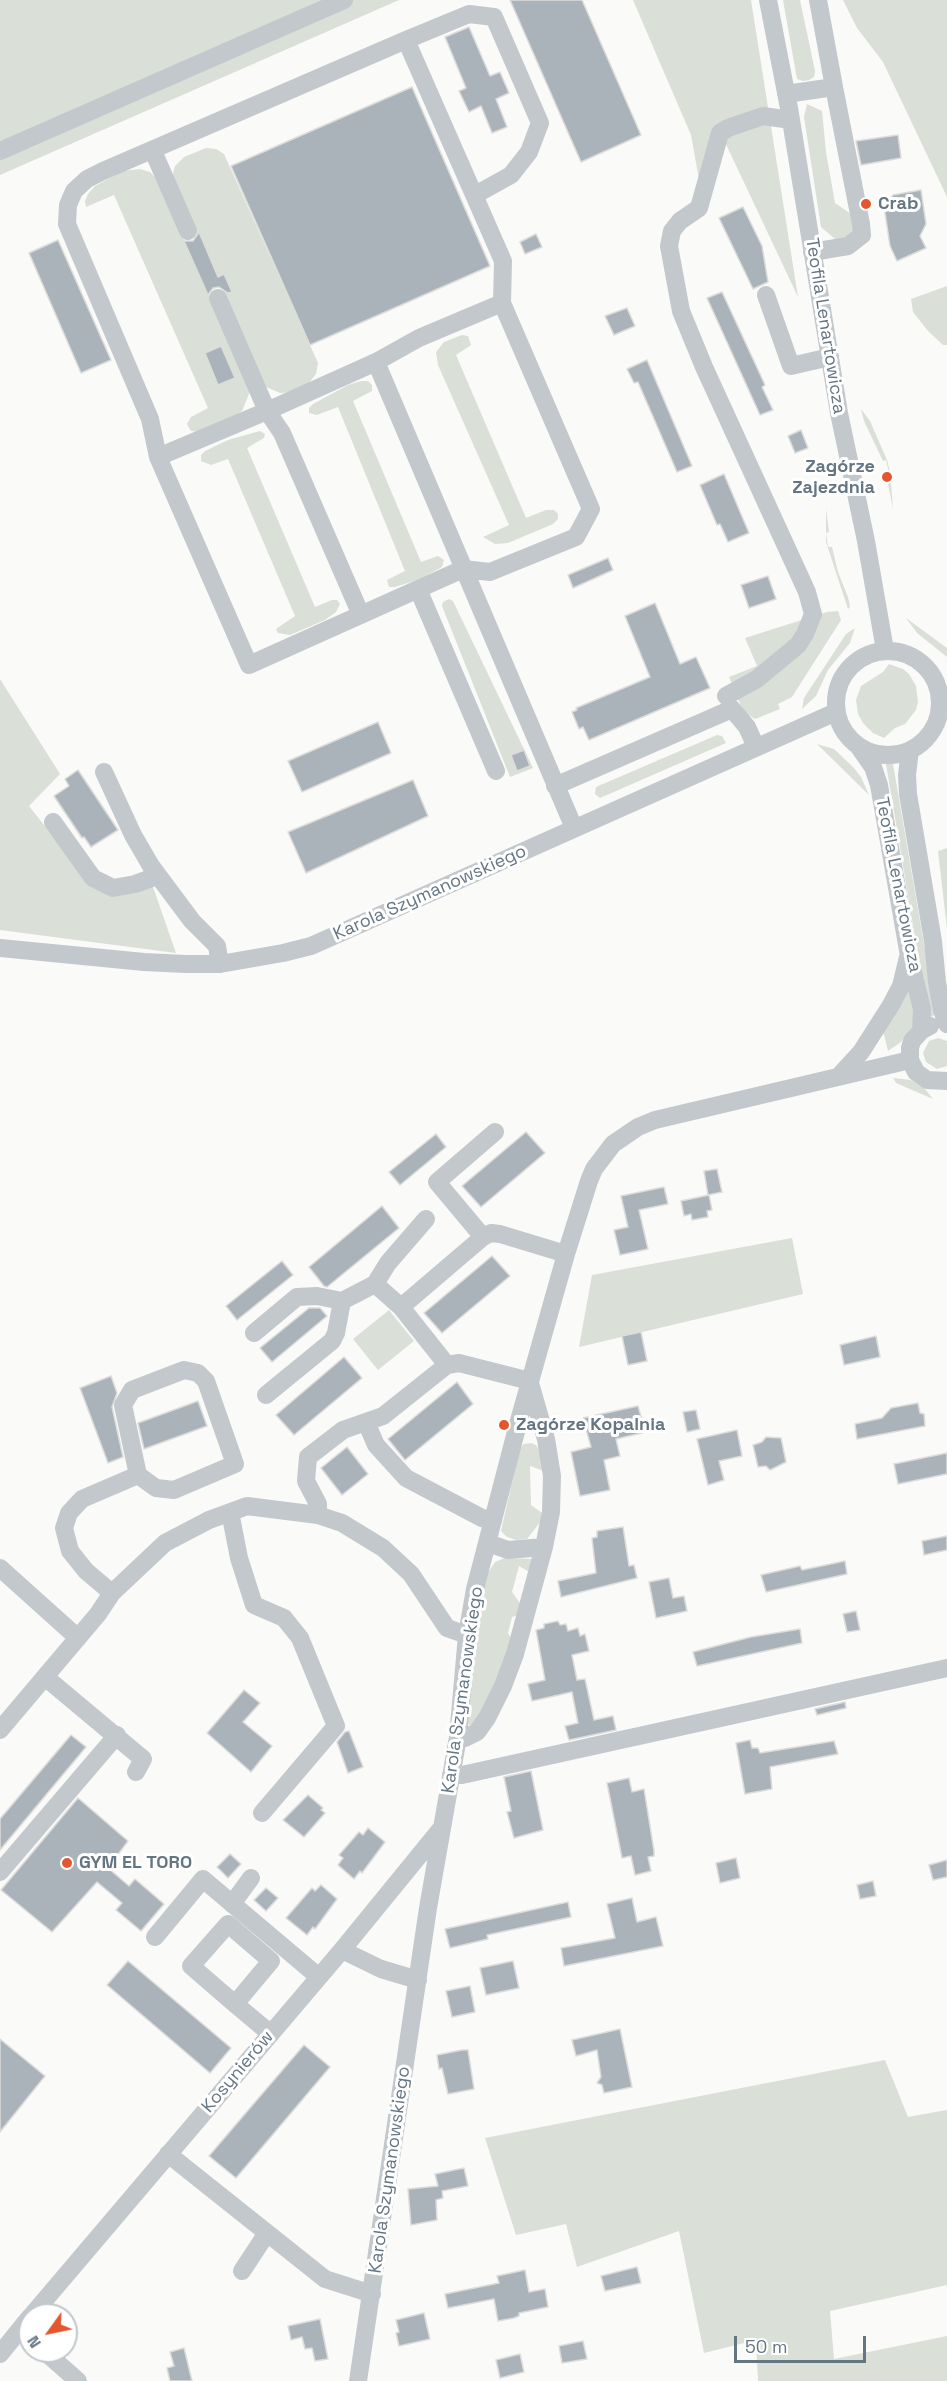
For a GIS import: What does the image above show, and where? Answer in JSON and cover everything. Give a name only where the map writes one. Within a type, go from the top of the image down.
[{"type":"street","points":[[0,151],[344,0]]},
{"type":"street","name":"Teofila Lenartowicza","points":[[768,0],[791,120],[830,357],[885,651]]},
{"type":"street","points":[[812,252],[848,246],[862,235],[818,0]]},
{"type":"street","points":[[406,40],[503,261],[502,303],[591,508],[576,537],[490,572],[462,569],[249,665],[158,457],[150,419],[67,224],[68,205],[74,191],[87,179],[406,40],[469,14],[494,17],[540,123],[529,152],[511,175],[475,195]]},
{"type":"street","points":[[786,94],[834,87]]},
{"type":"street","points":[[555,786],[757,679],[798,645],[813,614],[807,592],[704,367],[681,311],[669,246],[672,231],[699,208],[720,133],[763,116],[791,120]]},
{"type":"street","points":[[153,151],[188,231]]},
{"type":"street","points":[[766,295],[791,366],[830,357]]},
{"type":"street","points":[[218,298],[267,411],[282,433],[361,615]]},
{"type":"street","points":[[158,457],[267,411],[376,362],[419,338],[502,303]]},
{"type":"street","points":[[376,362],[574,828]]},
{"type":"street","points":[[418,589],[496,771]]},
{"type":"street","points":[[885,651],[915,658],[943,691],[934,726],[928,736],[910,750],[900,754],[878,754],[858,746],[844,731],[836,712],[837,690],[846,670],[863,656],[885,651]]},
{"type":"street","points":[[727,695],[747,727],[756,747]]},
{"type":"street","name":"Karola Szymanowskiego","points":[[0,948],[144,962],[220,964],[283,953],[328,939],[836,712]]},
{"type":"street","name":"Teofila Lenartowicza","points":[[858,746],[873,767],[879,785],[909,955],[922,1009],[921,1031]]},
{"type":"street","name":"Teofila Lenartowicza","points":[[910,750],[907,775],[908,794],[933,941],[937,982],[947,1025]]},
{"type":"street","points":[[104,772],[133,835],[157,876],[192,921],[217,946],[220,964]]},
{"type":"street","points":[[53,822],[93,878],[113,888],[135,884],[157,876]]},
{"type":"street","points":[[839,1076],[861,1052],[898,993],[909,955]]},
{"type":"street","points":[[947,1025],[932,1025],[921,1031],[912,1041],[910,1048],[910,1060],[916,1072],[927,1080],[947,1082]]},
{"type":"street","name":"Karola Szymanowskiego","points":[[358,2381],[418,1980],[458,1737],[466,1635],[515,1435],[566,1254],[594,1169],[613,1144],[626,1134],[655,1120],[910,1060]]},
{"type":"street","points":[[483,1237],[437,1182],[495,1132]]},
{"type":"street","points":[[254,1333],[297,1297],[317,1296],[342,1301],[375,1284],[388,1263],[426,1219]]},
{"type":"street","points":[[401,1306],[483,1237],[491,1233],[566,1254]]},
{"type":"street","points":[[375,1284],[401,1306],[447,1365]]},
{"type":"street","points":[[266,1395],[332,1341],[336,1333],[342,1301]]},
{"type":"street","points":[[318,1515],[318,1504],[306,1481],[308,1457],[343,1430],[383,1416],[447,1365],[459,1363],[530,1382],[546,1439],[552,1476],[551,1512],[544,1547],[515,1654],[503,1686],[487,1718],[477,1732],[465,1738],[458,1737]]},
{"type":"street","points":[[184,1370],[198,1373],[206,1381],[235,1464],[174,1490],[156,1488],[138,1475],[123,1405],[132,1390],[184,1370]]},
{"type":"street","points":[[366,1422],[376,1445],[406,1478],[482,1518],[493,1521]]},
{"type":"street","points":[[515,1435],[538,1440],[546,1439]]},
{"type":"street","points":[[112,1593],[86,1571],[70,1551],[64,1528],[69,1513],[82,1499],[138,1475]]},
{"type":"street","points":[[0,1730],[78,1638],[112,1593],[165,1543],[209,1520],[247,1506],[318,1515],[342,1523],[383,1548],[411,1574],[447,1628],[466,1635]]},
{"type":"street","points":[[230,1512],[239,1558],[254,1605],[284,1618],[300,1638],[336,1726],[262,1813]]},
{"type":"street","points":[[488,1543],[508,1550],[544,1547]]},
{"type":"street","points":[[0,1568],[78,1638]]},
{"type":"street","points":[[451,1775],[462,1775],[947,1668]]},
{"type":"street","points":[[45,1677],[143,1759],[136,1772]]},
{"type":"street","points":[[0,1872],[117,1735]]},
{"type":"street","name":"Kosynierów","points":[[46,2303],[443,1827]]},
{"type":"street","points":[[232,1904],[251,1878]]},
{"type":"street","points":[[155,1937],[203,1879],[319,1977]]},
{"type":"street","points":[[235,2004],[271,1961],[228,1923],[190,1965],[235,2004],[271,2034]]},
{"type":"street","points":[[342,1950],[381,1969],[418,1980]]},
{"type":"street","points":[[168,2154],[325,2279],[372,2295]]},
{"type":"street","points":[[242,2271],[267,2233]]},
{"type":"street","name":"Kosynierów","points":[[0,2354],[18,2335]]},
{"type":"street","points":[[58,2363],[78,2381]]},
{"type":"shaded area","points":[[0,0],[399,0],[0,175]]},
{"type":"shaded area","points":[[633,0],[751,0],[798,297],[724,140],[704,207],[691,135]]},
{"type":"shaded area","points":[[783,0],[800,0],[815,71],[814,77],[809,80],[797,79]]},
{"type":"shaded area","points":[[843,0],[947,0],[947,197],[883,62],[857,28]]},
{"type":"shaded area","points":[[807,104],[822,111],[835,203],[851,214],[855,227],[850,237],[846,239],[835,239],[821,227],[804,117]]},
{"type":"shaded area","points":[[206,148],[216,149],[224,154],[318,363],[316,374],[309,383],[293,392],[280,393],[266,387],[172,177],[175,166],[184,157]]},
{"type":"shaded area","points":[[140,169],[150,172],[157,179],[249,385],[249,394],[242,411],[200,432],[191,431],[187,424],[191,417],[208,408],[114,195],[86,207],[85,201],[88,194],[95,186],[123,171]]},
{"type":"shaded area","points":[[947,286],[947,345],[943,345],[913,312],[911,299]]},
{"type":"shaded area","points":[[462,335],[468,336],[471,345],[456,355],[526,518],[546,510],[554,510],[558,514],[558,519],[553,524],[508,543],[495,544],[483,537],[509,525],[438,365],[436,352],[444,342]]},
{"type":"shaded area","points":[[368,381],[372,385],[372,391],[353,401],[421,562],[438,556],[444,560],[442,567],[420,579],[395,587],[389,587],[387,580],[405,571],[338,407],[317,415],[309,413],[309,408],[313,404],[348,385]]},
{"type":"shaded area","points":[[861,409],[870,421],[887,460],[890,472],[893,509],[886,474],[889,473],[886,460],[883,461],[864,421]]},
{"type":"shaded area","points":[[260,431],[265,434],[264,438],[247,448],[315,607],[332,600],[337,600],[340,604],[336,612],[325,620],[290,635],[278,633],[276,629],[295,616],[228,459],[211,465],[201,461],[201,455],[205,451],[228,440]]},
{"type":"shaded area","points":[[826,509],[829,532],[826,533]]},
{"type":"shaded area","points":[[826,533],[828,547],[832,547],[838,572],[848,597],[850,607],[848,609],[826,542]]},
{"type":"shaded area","points":[[449,599],[453,601],[533,768],[510,777],[442,606],[443,602]]},
{"type":"shaded area","points":[[838,611],[841,620],[792,697],[778,704],[780,709],[755,719],[747,714],[741,706],[729,677],[757,666],[745,638],[827,612]]},
{"type":"shaded area","points":[[906,618],[947,648],[947,657],[917,633]]},
{"type":"shaded area","points":[[855,628],[850,643],[828,670],[816,696],[802,709],[804,698],[846,634]]},
{"type":"shaded area","points":[[889,664],[909,674],[916,686],[918,702],[916,710],[905,724],[895,728],[884,738],[873,733],[863,723],[858,714],[856,700],[861,686],[883,672]]},
{"type":"shaded area","points":[[0,679],[60,774],[29,806],[92,886],[153,887],[176,953],[0,930]]},
{"type":"shaded area","points":[[717,735],[722,736],[726,743],[600,798],[595,794],[596,787]]},
{"type":"shaded area","points":[[817,744],[834,749],[853,767],[861,777],[869,795]]},
{"type":"shaded area","points":[[887,761],[892,761],[893,764],[936,1014],[931,1017],[928,1015]]},
{"type":"shaded area","points":[[947,848],[947,929],[938,851]]},
{"type":"shaded area","points":[[910,986],[916,1013],[913,1026],[901,1042],[888,1051],[883,1031]]},
{"type":"shaded area","points":[[938,1038],[947,1041],[947,1066],[937,1069],[926,1062],[923,1053],[929,1041]]},
{"type":"shaded area","points":[[893,1078],[911,1080],[925,1089],[933,1099],[896,1083]]},
{"type":"shaded area","points":[[792,1238],[803,1294],[579,1347],[592,1275]]},
{"type":"shaded area","points":[[389,1310],[414,1341],[378,1370],[353,1339]]},
{"type":"shaded area","points":[[524,1444],[536,1445],[540,1451],[544,1471],[530,1466],[531,1505],[542,1513],[541,1521],[527,1539],[516,1540],[507,1537],[501,1531],[520,1448]]},
{"type":"shaded area","points":[[505,1558],[534,1559],[531,1573],[519,1566],[512,1592],[522,1606],[519,1615],[512,1617],[508,1633],[512,1640],[508,1663],[473,1725],[469,1725],[466,1723],[475,1633],[483,1591],[488,1573],[495,1562]]},
{"type":"shaded area","points":[[885,2060],[908,2117],[947,2110],[947,2285],[830,2311],[834,2359],[947,2336],[947,2381],[758,2381],[756,2340],[704,2353],[679,2231],[577,2267],[566,2224],[516,2235],[485,2138]]},
{"type":"building","points":[[510,0],[582,0],[641,135],[581,162]]},
{"type":"building","points":[[469,27],[490,76],[500,72],[509,93],[496,99],[507,127],[492,133],[481,106],[469,112],[459,91],[466,88],[445,37]]},
{"type":"building","points":[[412,87],[490,266],[310,345],[231,166]]},
{"type":"building","points":[[898,135],[901,158],[861,165],[856,141]]},
{"type":"building","points":[[921,190],[926,224],[920,236],[926,248],[897,261],[890,246],[884,206],[893,195]]},
{"type":"building","points":[[743,207],[762,246],[768,282],[753,289],[719,218]]},
{"type":"building","points":[[199,232],[218,277],[224,274],[232,292],[228,293],[219,287],[213,288],[208,295],[184,241],[193,241]]},
{"type":"building","points":[[536,234],[542,247],[525,254],[520,242]]},
{"type":"building","points":[[58,240],[111,360],[81,373],[29,253]]},
{"type":"building","points":[[722,292],[765,385],[762,387],[773,410],[760,415],[707,298]]},
{"type":"building","points":[[627,308],[635,326],[614,335],[605,316]]},
{"type":"building","points":[[221,346],[235,378],[218,385],[205,353]]},
{"type":"building","points":[[647,360],[692,466],[677,472],[638,382],[634,383],[627,369]]},
{"type":"building","points":[[801,430],[808,448],[795,453],[788,436]]},
{"type":"building","points":[[724,474],[749,533],[728,542],[720,524],[717,525],[700,485]]},
{"type":"building","points":[[608,558],[613,570],[573,588],[568,575]]},
{"type":"building","points":[[768,576],[776,599],[749,608],[741,585]]},
{"type":"building","points":[[655,603],[680,664],[696,657],[710,688],[589,740],[583,727],[579,729],[572,712],[577,710],[576,708],[650,677],[625,616]]},
{"type":"building","points":[[378,722],[391,753],[302,792],[288,761]]},
{"type":"building","points":[[524,750],[530,766],[517,771],[511,755]]},
{"type":"building","points":[[78,770],[118,830],[91,847],[84,837],[82,838],[54,796],[69,786],[65,779]]},
{"type":"building","points":[[413,780],[428,816],[306,873],[288,832]]},
{"type":"building","points":[[526,1132],[545,1153],[481,1207],[462,1186]]},
{"type":"building","points":[[436,1134],[446,1147],[400,1185],[389,1172]]},
{"type":"building","points":[[717,1169],[722,1192],[708,1195],[704,1171]]},
{"type":"building","points":[[664,1187],[668,1204],[639,1210],[648,1249],[620,1255],[614,1230],[628,1227],[621,1196]]},
{"type":"building","points":[[709,1195],[712,1210],[707,1211],[708,1217],[692,1220],[691,1214],[684,1216],[681,1201]]},
{"type":"building","points":[[382,1206],[399,1228],[327,1287],[324,1286],[309,1267]]},
{"type":"building","points":[[492,1256],[510,1276],[442,1333],[424,1313]]},
{"type":"building","points":[[282,1261],[293,1275],[237,1320],[226,1306]]},
{"type":"building","points":[[309,1308],[320,1308],[327,1316],[272,1362],[260,1348]]},
{"type":"building","points":[[641,1332],[647,1361],[628,1365],[622,1336]]},
{"type":"building","points":[[876,1336],[880,1357],[844,1365],[840,1345]]},
{"type":"building","points":[[344,1357],[362,1378],[294,1435],[276,1415]]},
{"type":"building","points":[[111,1376],[117,1393],[112,1407],[123,1457],[108,1463],[80,1388]]},
{"type":"building","points":[[457,1382],[473,1404],[405,1460],[388,1439]]},
{"type":"building","points":[[198,1401],[207,1426],[144,1449],[138,1423]]},
{"type":"building","points":[[918,1403],[920,1413],[924,1414],[925,1426],[857,1439],[855,1424],[882,1418],[891,1408]]},
{"type":"building","points":[[638,1406],[642,1420],[639,1421],[642,1433],[616,1439],[620,1456],[604,1460],[610,1490],[580,1496],[571,1452],[591,1447],[583,1418]]},
{"type":"building","points":[[696,1410],[700,1429],[687,1432],[683,1412]]},
{"type":"building","points":[[737,1430],[742,1456],[719,1461],[724,1480],[708,1485],[697,1439]]},
{"type":"building","points":[[766,1437],[781,1438],[786,1462],[770,1470],[766,1466],[758,1467],[753,1445],[762,1442]]},
{"type":"building","points":[[347,1447],[368,1474],[342,1495],[321,1468]]},
{"type":"building","points":[[947,1453],[947,1474],[898,1484],[894,1464]]},
{"type":"building","points":[[623,1527],[629,1566],[634,1565],[637,1578],[561,1597],[558,1581],[596,1573],[592,1538],[597,1537],[597,1531]]},
{"type":"building","points":[[947,1536],[947,1550],[924,1555],[922,1541]]},
{"type":"building","points":[[845,1561],[847,1574],[766,1592],[761,1575],[800,1566],[802,1570]]},
{"type":"building","points":[[669,1578],[673,1598],[684,1596],[687,1611],[656,1618],[649,1582]]},
{"type":"building","points":[[856,1611],[860,1630],[847,1632],[843,1614]]},
{"type":"building","points":[[558,1621],[560,1625],[566,1624],[568,1631],[578,1628],[580,1636],[585,1634],[589,1651],[572,1655],[577,1680],[585,1679],[594,1720],[613,1716],[616,1730],[569,1740],[565,1726],[578,1723],[572,1692],[532,1701],[528,1684],[545,1680],[536,1630],[544,1628],[544,1624]]},
{"type":"building","points":[[800,1629],[802,1643],[697,1666],[693,1652],[751,1637]]},
{"type":"building","points":[[244,1690],[260,1703],[243,1722],[272,1746],[251,1772],[207,1733]]},
{"type":"building","points":[[845,1702],[846,1708],[817,1715],[815,1709]]},
{"type":"building","points":[[349,1731],[363,1767],[348,1773],[337,1742],[345,1732]]},
{"type":"building","points":[[71,1735],[86,1747],[0,1850],[0,1819]]},
{"type":"building","points":[[750,1740],[752,1748],[758,1748],[760,1753],[834,1741],[838,1754],[770,1767],[772,1789],[745,1794],[736,1743]]},
{"type":"building","points":[[531,1771],[543,1830],[514,1838],[507,1812],[511,1811],[504,1777]]},
{"type":"building","points":[[629,1778],[632,1792],[644,1789],[654,1851],[654,1856],[648,1857],[651,1871],[635,1875],[631,1856],[622,1858],[607,1783]]},
{"type":"building","points":[[308,1795],[323,1808],[321,1810],[325,1813],[304,1837],[283,1820]]},
{"type":"building","name":"GYM EL TORO","points":[[78,1798],[128,1841],[108,1868],[129,1886],[135,1879],[164,1904],[141,1931],[116,1910],[122,1903],[97,1882],[52,1932],[1,1890]]},
{"type":"building","points":[[368,1828],[385,1842],[362,1873],[360,1871],[354,1879],[338,1865],[343,1858],[339,1855],[359,1832],[363,1835]]},
{"type":"building","points":[[230,1854],[241,1864],[228,1878],[217,1867]]},
{"type":"building","points":[[736,1858],[740,1878],[720,1883],[716,1863]]},
{"type":"building","points":[[947,1860],[947,1877],[933,1880],[929,1865]]},
{"type":"building","points":[[873,1881],[876,1896],[860,1899],[857,1885]]},
{"type":"building","points":[[321,1885],[337,1899],[315,1929],[313,1927],[307,1935],[286,1918],[312,1888],[315,1891]]},
{"type":"building","points":[[266,1888],[278,1898],[266,1911],[254,1900]]},
{"type":"building","points":[[632,1898],[637,1922],[656,1917],[663,1946],[564,1966],[561,1948],[615,1938],[607,1904]]},
{"type":"building","points":[[568,1902],[571,1917],[487,1935],[488,1939],[450,1948],[445,1929]]},
{"type":"building","points":[[128,1961],[231,2048],[210,2073],[107,1985]]},
{"type":"building","points":[[513,1961],[519,1988],[486,1995],[480,1968]]},
{"type":"building","points":[[470,1986],[475,2012],[452,2017],[446,1991]]},
{"type":"building","points":[[620,2029],[632,2087],[604,2093],[602,2085],[597,2083],[601,2077],[597,2050],[576,2056],[572,2040]]},
{"type":"building","points":[[0,2039],[45,2076],[0,2132]]},
{"type":"building","points":[[304,2045],[330,2067],[236,2178],[209,2156]]},
{"type":"building","points":[[468,2050],[474,2089],[448,2094],[442,2068],[439,2069],[437,2055]]},
{"type":"building","points":[[464,2168],[468,2186],[442,2191],[443,2198],[436,2200],[437,2220],[411,2225],[408,2189],[438,2186],[435,2174]]},
{"type":"building","points":[[637,2267],[641,2283],[605,2291],[601,2276]]},
{"type":"building","points":[[525,2270],[529,2292],[545,2289],[548,2307],[519,2313],[519,2316],[514,2318],[498,2321],[494,2299],[448,2308],[445,2294],[499,2283],[497,2276]]},
{"type":"building","points":[[424,2313],[430,2339],[399,2346],[396,2320]]},
{"type":"building","points":[[320,2319],[328,2359],[315,2361],[312,2348],[305,2349],[302,2337],[291,2340],[288,2326]]},
{"type":"building","points":[[583,2341],[587,2359],[562,2363],[559,2346]]},
{"type":"building","points":[[184,2348],[192,2381],[170,2381],[167,2368],[174,2366],[170,2352]]},
{"type":"building","points":[[520,2354],[524,2372],[500,2378],[496,2360]]},
{"type":"place","name":"Crab","points":[[866,204]]},
{"type":"place","name":"Zagórze Zajezdnia","points":[[887,477]]},
{"type":"place","name":"Zagórze Kopalnia","points":[[504,1425]]},
{"type":"place","name":"GYM EL TORO","points":[[67,1863]]}]
